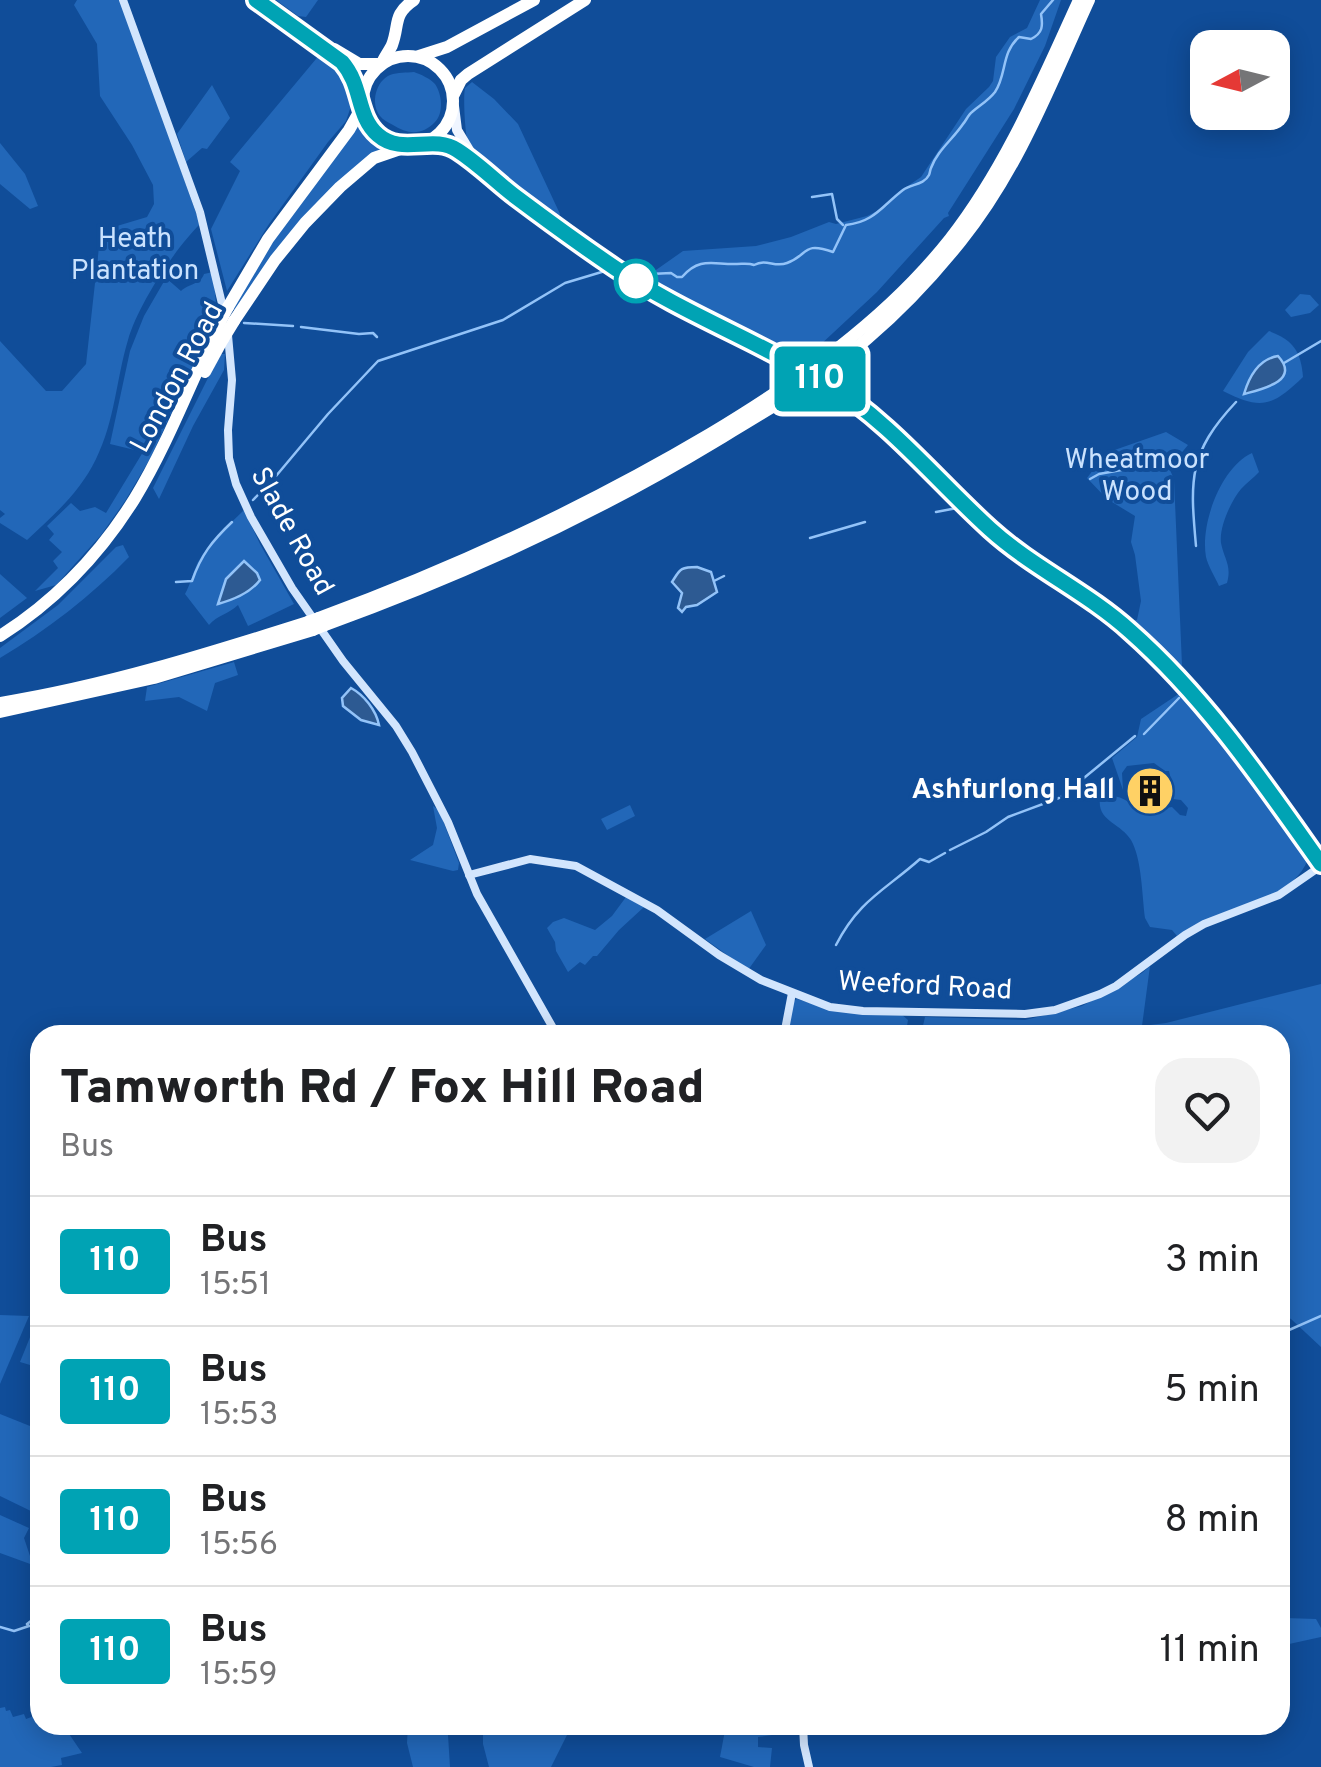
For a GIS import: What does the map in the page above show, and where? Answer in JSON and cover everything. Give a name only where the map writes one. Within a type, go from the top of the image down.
[{"type":"highway","points":[[256,0],[342,62],[377,134],[408,146],[423,144],[444,128],[461,80],[468,74],[584,0]]},
{"type":"highway","points":[[268,0],[355,62],[365,65],[447,47],[534,0]]},
{"type":"highway","points":[[361,102],[366,83],[392,46],[397,18],[405,6],[417,0]]},
{"type":"highway","points":[[417,0],[398,28],[400,43],[444,74],[454,100]]},
{"type":"highway","points":[[1038,89],[1071,0]]},
{"type":"highway","points":[[0,703],[152,670],[316,624],[460,563],[607,492],[734,420],[824,359],[890,304],[950,239],[987,186],[1079,0]]},
{"type":"highway","points":[[0,712],[154,678],[458,574],[625,493],[753,419],[867,340],[949,254],[996,192],[1025,142],[1089,0]]},
{"type":"highway","name":"London Road","points":[[0,640],[73,578],[119,522],[268,239],[349,130],[361,102]]},
{"type":"highway","name":"London Road","points":[[0,640],[59,600],[123,529],[142,500],[223,339],[227,317],[340,187],[374,158],[408,146]]},
{"type":"main road","name":"Slade Road","points":[[123,0],[200,212],[220,288],[232,380],[228,458],[236,484],[292,588],[412,752],[448,822],[490,920],[551,1025]]},
{"type":"main road","points":[[454,100],[457,130],[477,163]]},
{"type":"main road","points":[[423,144],[449,146],[477,163],[612,266],[672,302],[799,367],[892,432],[993,531],[1099,606],[1151,650],[1226,730],[1321,865]]},
{"type":"main road","name":"Weeford Road","points":[[469,875],[530,859],[576,866],[657,910],[761,980],[830,1007],[1025,1014],[1083,1002],[1116,986],[1185,935],[1220,917],[1269,900],[1321,865]]},
{"type":"main road","points":[[786,1025],[792,993]]},
{"type":"main road","points":[[804,1735],[809,1767]]},
{"type":"green space","name":"Heath Plantation","points":[[77,0],[120,0],[200,224],[158,279],[133,326],[107,430],[90,471],[66,502],[27,540],[0,523],[5,514],[0,510],[0,341],[46,391],[62,391],[86,364],[99,247],[117,226],[147,217],[154,204],[153,185],[100,96],[97,44],[74,5]]},
{"type":"green space","points":[[276,0],[318,0],[306,17],[298,16]]},
{"type":"green space","points":[[1040,0],[1061,0],[1045,46],[1014,109],[949,216],[877,292],[804,360],[646,277],[683,251],[756,246],[829,222],[836,224],[867,216],[887,206],[921,177],[966,109],[989,87],[996,57],[1010,37],[1027,28]]},
{"type":"green space","points":[[321,53],[343,72],[349,85],[351,106],[346,121],[269,224],[227,291],[211,229],[240,171],[230,162]]},
{"type":"green space","points":[[414,72],[435,84],[441,103],[435,122],[414,132],[383,119],[375,99],[385,78]]},
{"type":"green space","points":[[472,82],[518,124],[560,214],[557,221],[473,152],[467,138],[464,107],[465,88]]},
{"type":"green space","points":[[212,85],[230,118],[207,149],[202,148],[186,162],[177,134]]},
{"type":"green space","points":[[361,116],[373,135],[389,147],[361,163],[235,311],[232,308],[268,243]]},
{"type":"green space","points":[[0,143],[25,174],[38,206],[30,209],[0,184]]},
{"type":"green space","points":[[213,272],[217,314],[151,457],[101,535],[56,585],[35,591],[58,568],[53,561],[62,552],[49,540],[54,534],[47,526],[71,503],[80,511],[95,507],[106,513],[143,452],[110,444],[130,351],[144,316],[166,278],[181,291]]},
{"type":"green space","points":[[1300,294],[1310,295],[1319,305],[1310,313],[1291,317],[1285,310]]},
{"type":"green space","points":[[1269,331],[1294,348],[1303,377],[1283,395],[1266,402],[1247,401],[1223,391],[1248,352]]},
{"type":"green space","points":[[220,354],[225,354],[224,370],[159,499],[153,488]]},
{"type":"green space","name":"Wheatmoor Wood","points":[[1166,432],[1188,445],[1169,468],[1174,479],[1182,665],[1178,667],[1129,620],[1137,620],[1141,601],[1131,542],[1135,516],[1107,499],[1087,478],[1106,453]]},
{"type":"green space","points":[[1252,453],[1259,472],[1237,494],[1224,522],[1221,543],[1228,577],[1227,583],[1219,586],[1206,557],[1206,529],[1222,483]]},
{"type":"green space","points":[[244,510],[294,604],[248,626],[238,605],[209,625],[185,594],[202,555]]},
{"type":"green space","points":[[123,545],[129,557],[99,585],[0,658],[0,648],[58,605],[116,547]]},
{"type":"green space","points":[[0,574],[27,598],[0,618]]},
{"type":"green space","points":[[234,662],[238,675],[215,683],[207,711],[179,697],[145,701],[147,687]]},
{"type":"green space","points":[[1183,691],[1227,742],[1308,859],[1301,872],[1279,891],[1177,936],[1172,930],[1150,927],[1145,918],[1135,848],[1127,834],[1102,812],[1100,799],[1118,797],[1144,811],[1172,807],[1186,816],[1188,808],[1169,793],[1169,771],[1154,763],[1127,766],[1122,773],[1123,790],[1112,758],[1137,737],[1141,719]]},
{"type":"green space","points":[[630,805],[635,816],[607,830],[601,819]]},
{"type":"green space","points":[[433,806],[439,810],[459,863],[458,870],[410,860],[433,845],[437,828]]},
{"type":"green space","points":[[626,897],[644,907],[597,956],[568,972],[547,928],[564,918],[595,930]]},
{"type":"green space","points":[[751,911],[766,945],[748,970],[705,939]]},
{"type":"green space","points":[[1150,966],[1142,1025],[923,1025],[925,1017],[1025,1020],[1082,1006]]},
{"type":"green space","points":[[1321,984],[1321,1347],[1291,1319],[1290,1025],[1150,1025]]},
{"type":"green space","points":[[797,999],[823,1007],[901,1014],[908,1020],[907,1025],[788,1025],[792,1002]]},
{"type":"green space","points":[[0,1315],[29,1316],[0,1384]]},
{"type":"green space","points":[[30,1337],[30,1365],[20,1362]]},
{"type":"green space","points":[[0,1414],[30,1426],[30,1511],[0,1496]]},
{"type":"green space","points":[[0,1515],[29,1528],[24,1538],[30,1564],[0,1553]]},
{"type":"green space","points":[[1290,1618],[1316,1619],[1321,1637],[1290,1644]]},
{"type":"green space","points":[[0,1708],[10,1710],[13,1717],[24,1714],[26,1719],[30,1718],[30,1735],[70,1735],[82,1753],[61,1758],[62,1765],[51,1767],[0,1767]]},
{"type":"green space","points":[[407,1735],[448,1735],[450,1767],[413,1767]]},
{"type":"green space","points":[[483,1735],[567,1735],[551,1767],[489,1767]]},
{"type":"green space","points":[[724,1735],[772,1735],[758,1737],[758,1747],[772,1748],[770,1767],[754,1767],[720,1757]]},
{"type":"shaded area","points":[[1278,356],[1284,365],[1282,378],[1244,394],[1256,370]]},
{"type":"shaded area","points":[[244,561],[260,580],[241,595],[218,604],[226,579]]},
{"type":"shaded area","points":[[697,567],[711,572],[717,592],[682,612],[678,608],[682,593],[672,582],[681,570]]},
{"type":"shaded area","points":[[351,688],[369,704],[379,725],[361,720],[343,706],[342,698]]},
{"type":"waterway","points":[[621,266],[682,277],[701,264],[782,264],[811,249],[833,252],[846,225],[871,217],[903,190],[927,178],[937,156],[969,115],[995,92],[1013,43],[1019,37],[1031,39],[1040,32],[1041,14],[1053,0]]},
{"type":"waterway","points":[[812,197],[832,194],[837,219],[843,225]]},
{"type":"waterway","points":[[253,500],[378,361],[503,320],[565,283],[605,271]]},
{"type":"waterway","points":[[244,323],[293,326]]},
{"type":"waterway","points":[[301,327],[373,333],[377,337]]},
{"type":"waterway","points":[[1284,363],[1321,341]]},
{"type":"waterway","points":[[1196,546],[1196,468],[1209,437],[1236,402]]},
{"type":"waterway","points":[[1157,466],[1169,464]]},
{"type":"waterway","points":[[1090,479],[1149,465]]},
{"type":"waterway","points":[[936,512],[957,508]]},
{"type":"waterway","points":[[176,582],[192,581],[208,549],[232,522]]},
{"type":"waterway","points":[[810,538],[865,522]]},
{"type":"waterway","points":[[714,581],[724,576]]},
{"type":"waterway","points":[[1144,734],[1179,698]]},
{"type":"waterway","points":[[1062,796],[1135,736]]},
{"type":"waterway","points":[[950,850],[1008,817],[1059,798]]},
{"type":"waterway","points":[[836,945],[873,897],[920,859],[929,862],[945,853]]},
{"type":"waterway","points":[[1290,1330],[1321,1316]]},
{"type":"waterway","points":[[0,1627],[14,1631],[29,1626],[30,1622]]},
{"type":"bus line","name":"110","points":[[256,0],[342,62],[355,82],[371,128],[383,139],[408,146],[449,146],[612,266],[672,302],[799,367],[873,416],[993,531],[1099,606],[1154,653],[1237,745],[1321,864]]},
{"type":"place","name":"Ashfurlong Hall","points":[[1150,791]]}]
